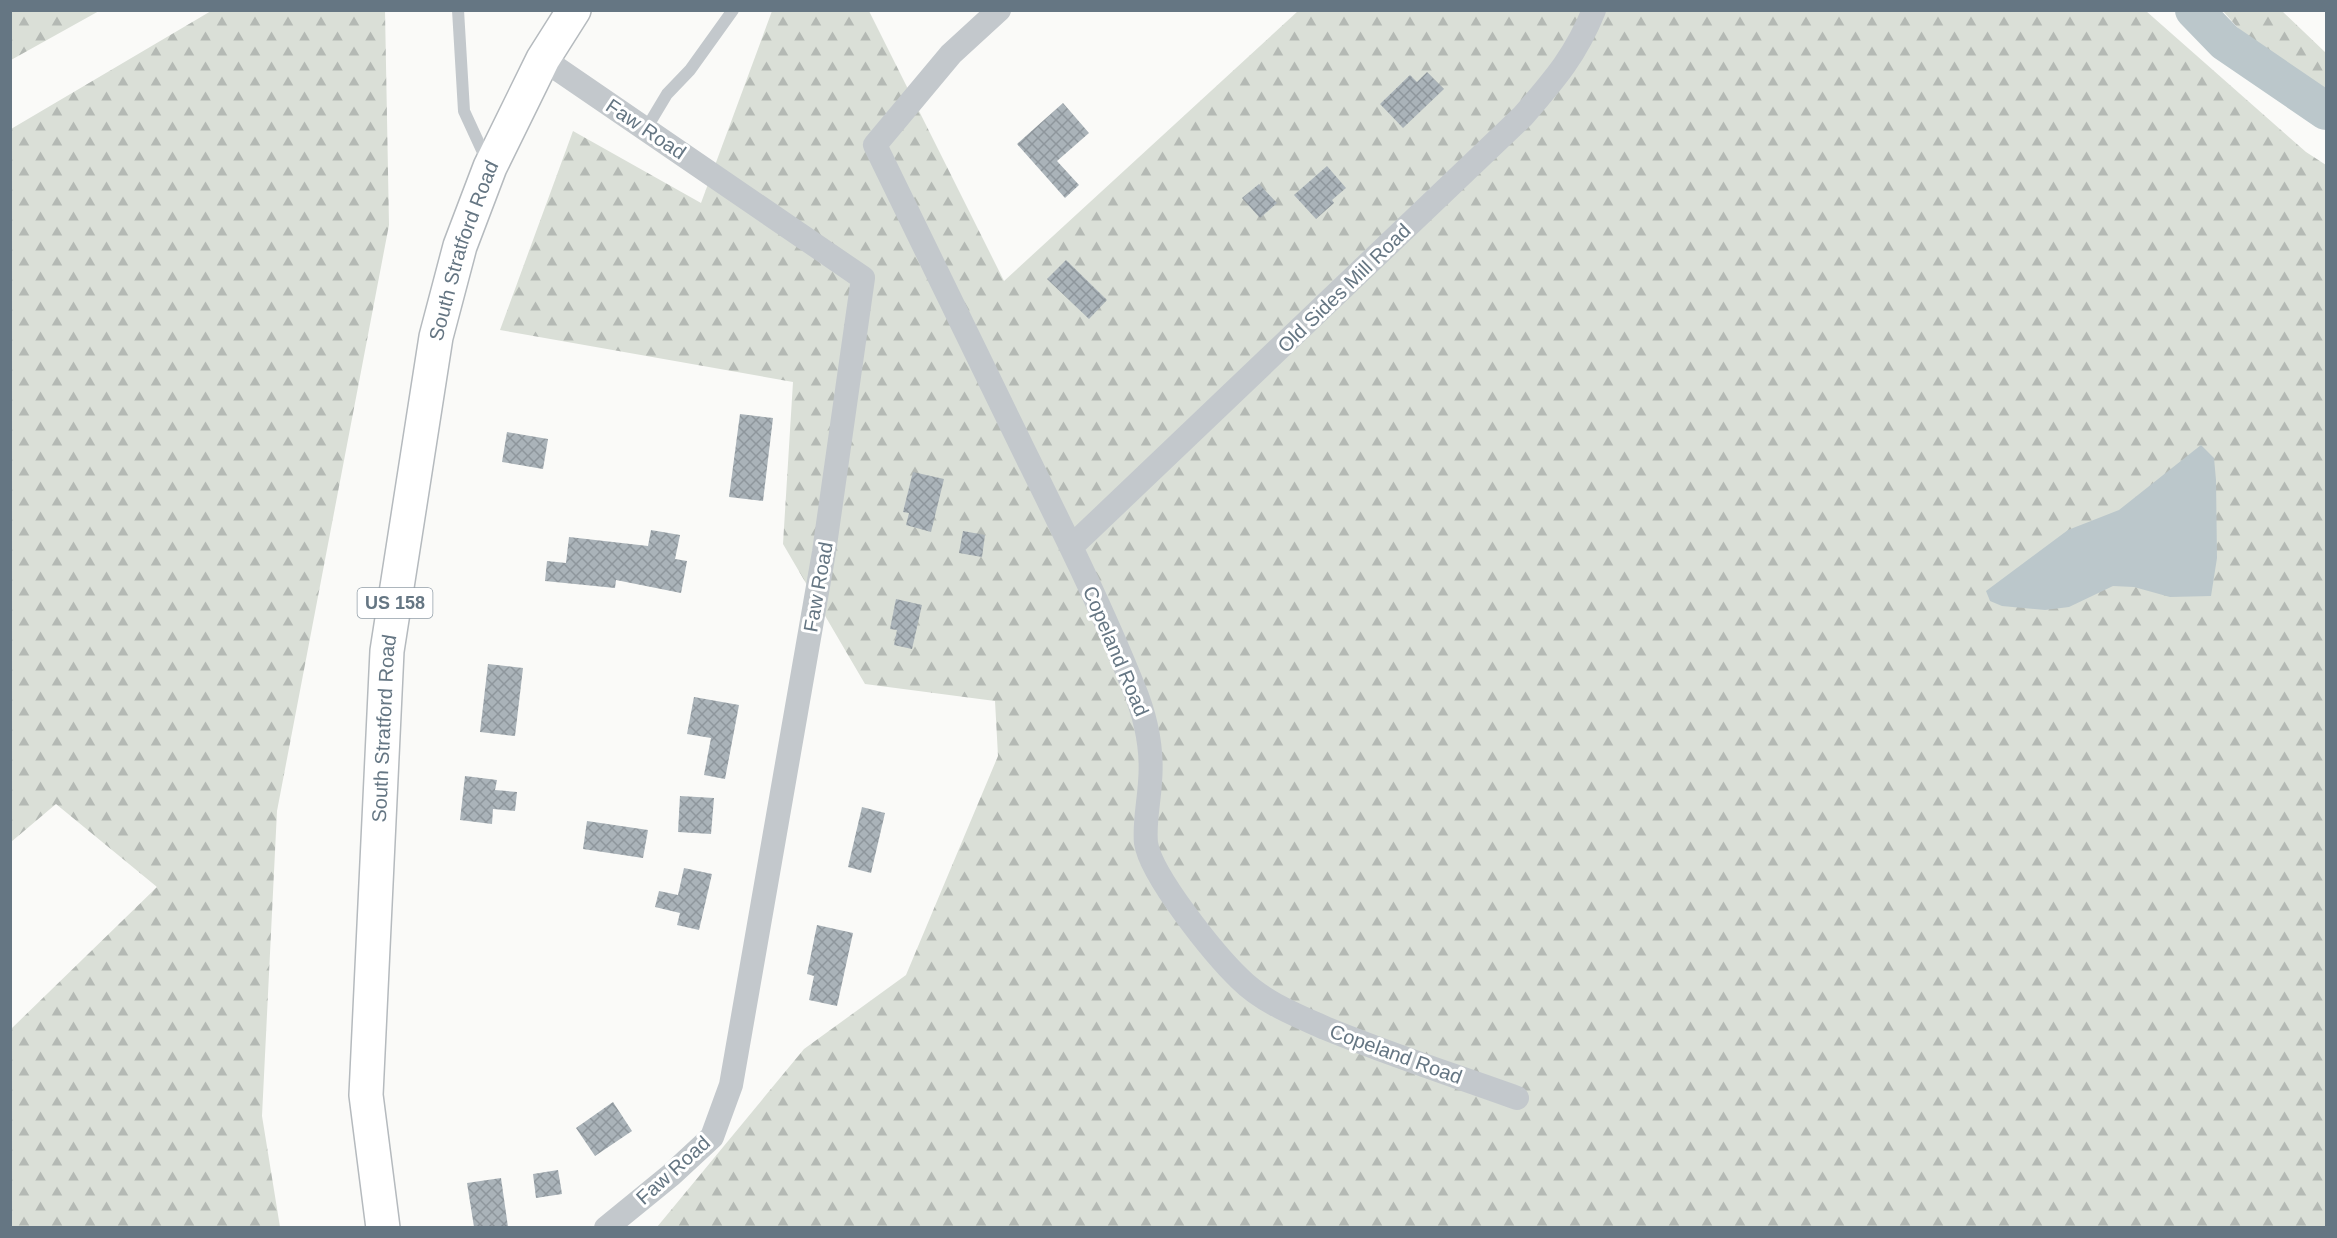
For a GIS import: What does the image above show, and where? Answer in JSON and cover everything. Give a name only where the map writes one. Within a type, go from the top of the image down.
[{"type":"main road","name":"South Stratford Road","points":[[383,1227],[366,1095],[387,651],[436,337],[460,246],[490,167],[543,59],[574,10]]},
{"type":"street","name":"Copeland Road","points":[[999,10],[951,54],[875,145],[1071,547],[1133,685],[1146,721],[1151,779],[1145,828],[1146,847],[1168,890],[1222,960],[1256,993],[1295,1015],[1360,1042],[1517,1098]]},
{"type":"street","name":"Old Sides Mill Road","points":[[1071,547],[1523,116],[1561,72],[1582,39],[1594,10]]},
{"type":"street","name":"Faw Road","points":[[543,59],[863,278],[824,552],[731,1085],[712,1137],[671,1175],[606,1227]]},
{"type":"lane","points":[[458,10],[464,111],[490,167]]},
{"type":"lane","points":[[646,129],[667,94],[690,70],[733,10]]},
{"type":"green space","points":[[11,10],[99,10],[99,11],[11,60]]},
{"type":"green space","points":[[211,11],[385,11],[389,225],[277,811],[262,1116],[280,1227],[11,1227],[11,1029],[157,887],[56,804],[11,842],[11,129]]},
{"type":"green space","points":[[772,11],[869,11],[1004,281],[1298,11],[2146,11],[2306,152],[2326,165],[2326,1227],[657,1227],[804,1049],[906,975],[998,756],[995,701],[865,684],[783,544],[793,382],[500,330],[573,131],[701,203]]},
{"type":"green space","points":[[2223,11],[2282,11],[2326,53],[2326,95],[2244,35]]},
{"type":"shaded area","points":[[2201,445],[2214,458],[2216,480],[2217,558],[2211,596],[2170,597],[2134,587],[2113,586],[2069,607],[2045,610],[2002,606],[1990,601],[1986,591],[2068,530],[2119,510]]},
{"type":"building","points":[[1427,72],[1444,89],[1403,128],[1380,104],[1410,75],[1417,82]]},
{"type":"building","points":[[1063,103],[1089,133],[1057,161],[1079,185],[1065,198],[1017,144]]},
{"type":"building","points":[[1327,166],[1346,188],[1332,200],[1334,203],[1316,219],[1294,195]]},
{"type":"building","points":[[1259,184],[1277,203],[1260,218],[1242,198]]},
{"type":"building","points":[[1066,260],[1107,300],[1089,319],[1047,279]]},
{"type":"building","points":[[740,414],[773,418],[763,501],[729,497]]},
{"type":"building","points":[[507,432],[548,439],[543,469],[502,462]]},
{"type":"building","points":[[913,472],[944,479],[931,532],[906,525],[909,513],[903,512]]},
{"type":"building","points":[[651,530],[680,535],[675,559],[687,561],[681,593],[616,580],[615,588],[545,581],[547,561],[566,563],[569,537],[648,546]]},
{"type":"building","points":[[963,531],[985,535],[982,557],[959,553]]},
{"type":"building","points":[[896,599],[922,605],[912,649],[894,645],[897,630],[890,629]]},
{"type":"building","points":[[488,664],[523,668],[515,736],[480,732]]},
{"type":"building","points":[[694,697],[739,705],[725,779],[704,775],[711,738],[687,734]]},
{"type":"building","points":[[465,776],[497,780],[495,790],[517,792],[515,811],[493,809],[492,824],[460,820]]},
{"type":"building","points":[[680,796],[714,798],[711,834],[678,832]]},
{"type":"building","points":[[862,807],[885,813],[871,873],[848,867]]},
{"type":"building","points":[[587,821],[648,830],[643,858],[583,849]]},
{"type":"building","points":[[684,868],[712,874],[699,930],[677,925],[680,913],[655,907],[659,891],[678,895]]},
{"type":"building","points":[[817,925],[853,933],[837,1006],[809,1000],[814,976],[807,974]]},
{"type":"building","points":[[613,1102],[632,1131],[595,1156],[576,1128]]},
{"type":"building","points":[[558,1170],[562,1194],[536,1198],[533,1174]]},
{"type":"building","points":[[501,1178],[508,1227],[474,1227],[467,1183]]},
{"type":"waterway","points":[[2194,10],[2225,42],[2326,111]]}]
